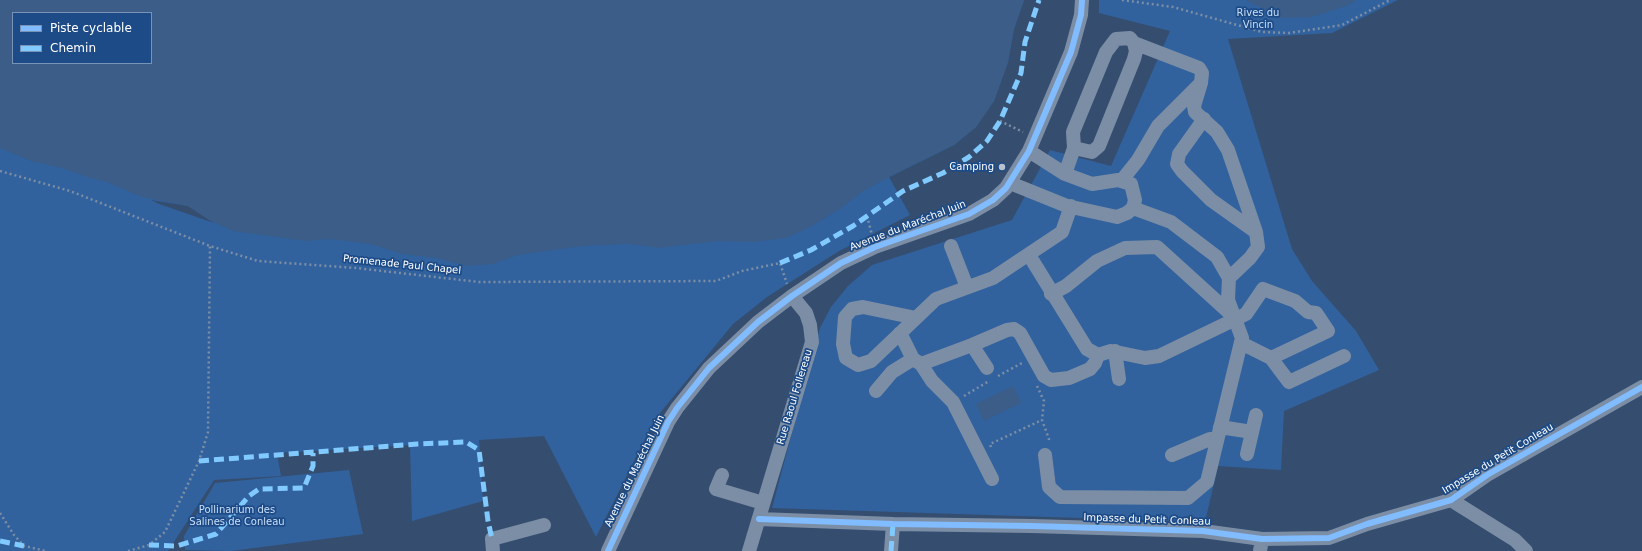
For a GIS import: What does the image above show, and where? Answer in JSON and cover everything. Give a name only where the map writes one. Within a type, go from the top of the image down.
[{"type":"street","name":"Avenue du Maréchal Juin","points":[[608,551],[668,422],[686,396],[709,368],[758,322],[841,262],[875,247],[969,214],[993,200],[1010,184],[1029,150],[1071,52],[1081,15],[1082,0]]},
{"type":"street","points":[[1065,174],[1074,148],[1073,132],[1106,52],[1116,39],[1130,38],[1134,43],[1136,51],[1134,59],[1099,146],[1092,152],[1074,148]]},
{"type":"street","points":[[1134,43],[1199,68],[1202,73],[1201,83],[1194,106],[1195,112],[1217,132],[1228,150],[1256,232],[1258,247],[1250,258],[1229,278]]},
{"type":"street","points":[[1122,180],[1138,160],[1158,126],[1201,83]]},
{"type":"street","points":[[1204,119],[1179,154],[1177,164],[1211,200],[1256,232]]},
{"type":"street","points":[[1010,184],[1071,206],[1117,217],[1127,213],[1133,208],[1135,200],[1131,184],[1122,180],[1092,184],[1065,174],[1029,150]]},
{"type":"street","points":[[916,318],[863,307],[852,309],[845,317],[843,344],[846,358],[858,365],[871,361],[936,299],[993,278],[1028,255],[1062,232],[1071,206]]},
{"type":"street","points":[[1045,455],[1049,487],[1060,497],[1188,498],[1206,482],[1242,338],[1228,300],[1229,278],[1217,257],[1171,222],[1133,208]]},
{"type":"street","points":[[951,246],[967,287]]},
{"type":"street","points":[[1051,294],[1066,286],[1097,261],[1125,248],[1157,247],[1234,318]]},
{"type":"street","points":[[1028,255],[1051,294],[1087,349],[1098,354],[1114,351],[1145,358],[1159,356],[1234,318],[1246,314],[1264,289],[1295,301],[1308,312],[1316,313],[1328,331],[1271,358]]},
{"type":"street","name":"Rue Raoul Follereau","points":[[749,551],[812,342],[810,325],[806,313],[792,296]]},
{"type":"street","points":[[876,391],[892,372],[917,361],[972,345],[1007,330],[1014,329],[1020,332],[1044,376],[1051,380],[1069,378],[1090,369],[1096,363],[1098,354]]},
{"type":"street","points":[[900,333],[917,361],[932,381],[953,402],[992,479]]},
{"type":"street","points":[[1240,343],[1271,358],[1289,382],[1344,356]]},
{"type":"street","points":[[972,345],[987,368]]},
{"type":"street","points":[[1114,351],[1119,379]]},
{"type":"street","name":"Impasse du Petit Conleau","points":[[759,519],[892,524],[1203,531],[1261,545],[1329,538],[1367,524],[1452,500],[1487,475],[1642,387]]},
{"type":"street","points":[[1247,454],[1256,414]]},
{"type":"street","points":[[1172,455],[1210,439],[1219,433],[1252,432]]},
{"type":"street","points":[[722,475],[716,489],[763,503]]},
{"type":"street","name":"Impasse du Petit Conleau","points":[[1452,500],[1515,540],[1526,551]]},
{"type":"street","points":[[891,551],[892,524]]},
{"type":"street","points":[[493,551],[492,539],[544,525]]},
{"type":"path","points":[[1122,0],[1173,7],[1262,32],[1289,34],[1342,25],[1390,0]]},
{"type":"path","points":[[868,216],[875,247]]},
{"type":"path","points":[[128,551],[149,545],[165,532],[199,461],[208,432],[210,246]]},
{"type":"path","points":[[957,400],[1022,363],[1036,363]]},
{"type":"path","points":[[1044,376],[1038,383],[1037,388],[1044,401],[1045,408],[1042,420],[1049,439],[1045,455]]},
{"type":"path","points":[[993,450],[990,444],[1042,420]]},
{"type":"path","points":[[0,513],[14,535],[24,546],[46,551]]},
{"type":"green space","points":[[0,0],[1024,0],[1014,29],[1008,62],[994,101],[976,127],[954,145],[889,177],[910,215],[839,251],[767,297],[733,324],[655,419],[596,537],[544,436],[479,440],[483,501],[412,521],[410,445],[277,453],[281,476],[214,480],[168,551],[0,551]],"holes":[[[151,200],[188,206],[214,223]]]},
{"type":"green space","name":"Rives du Vincin","points":[[1099,0],[1398,0],[1332,33],[1228,39],[1292,249],[1312,281],[1356,331],[1379,370],[1284,411],[1281,470],[1218,466],[1205,522],[772,508],[820,328],[831,307],[848,286],[872,265],[1012,220],[1050,150],[1111,166],[1170,31],[1099,13]]},
{"type":"green space","name":"Pollinarium des Salines de Conleau","points":[[349,470],[363,534],[231,551],[185,550],[184,536],[215,483]]},
{"type":"shaded area","points":[[0,0],[1024,0],[1014,29],[1008,62],[994,101],[976,127],[954,145],[889,177],[862,192],[840,209],[810,227],[786,238],[754,242],[718,241],[659,248],[630,244],[582,246],[518,255],[493,264],[467,266],[436,258],[403,254],[370,244],[330,239],[305,241],[233,231],[209,220],[188,206],[142,197],[107,182],[90,178],[62,168],[31,161],[0,148]]},
{"type":"shaded area","points":[[1245,0],[1356,0],[1349,5],[1312,17],[1283,18]]},
{"type":"shaded area","points":[[1013,386],[1021,403],[984,421],[976,404]]},
{"type":"marked path","points":[[780,263],[811,250],[853,226],[903,191],[943,173],[969,157],[987,141],[1000,121],[1021,73],[1025,42],[1039,0]]},
{"type":"marked path","points":[[199,461],[417,444],[466,442],[479,450],[488,521],[492,539]]},
{"type":"marked path","points":[[149,545],[177,546],[216,534],[249,496],[259,489],[304,488],[313,466],[313,453]]},
{"type":"marked path","points":[[891,551],[893,524]]},
{"type":"marked path","points":[[0,541],[24,546]]},
{"type":"cycle path","points":[[608,551],[668,422],[677,408],[709,368],[758,322],[792,296],[841,263],[875,247],[969,214],[993,200],[1006,188],[1029,151],[1071,52],[1081,15],[1082,0]]},
{"type":"cycle path","points":[[759,519],[893,524],[1203,531],[1262,539],[1329,538],[1367,524],[1451,500],[1487,475],[1642,387]]},
{"type":"place","name":"Camping","points":[[1002,167]]}]
